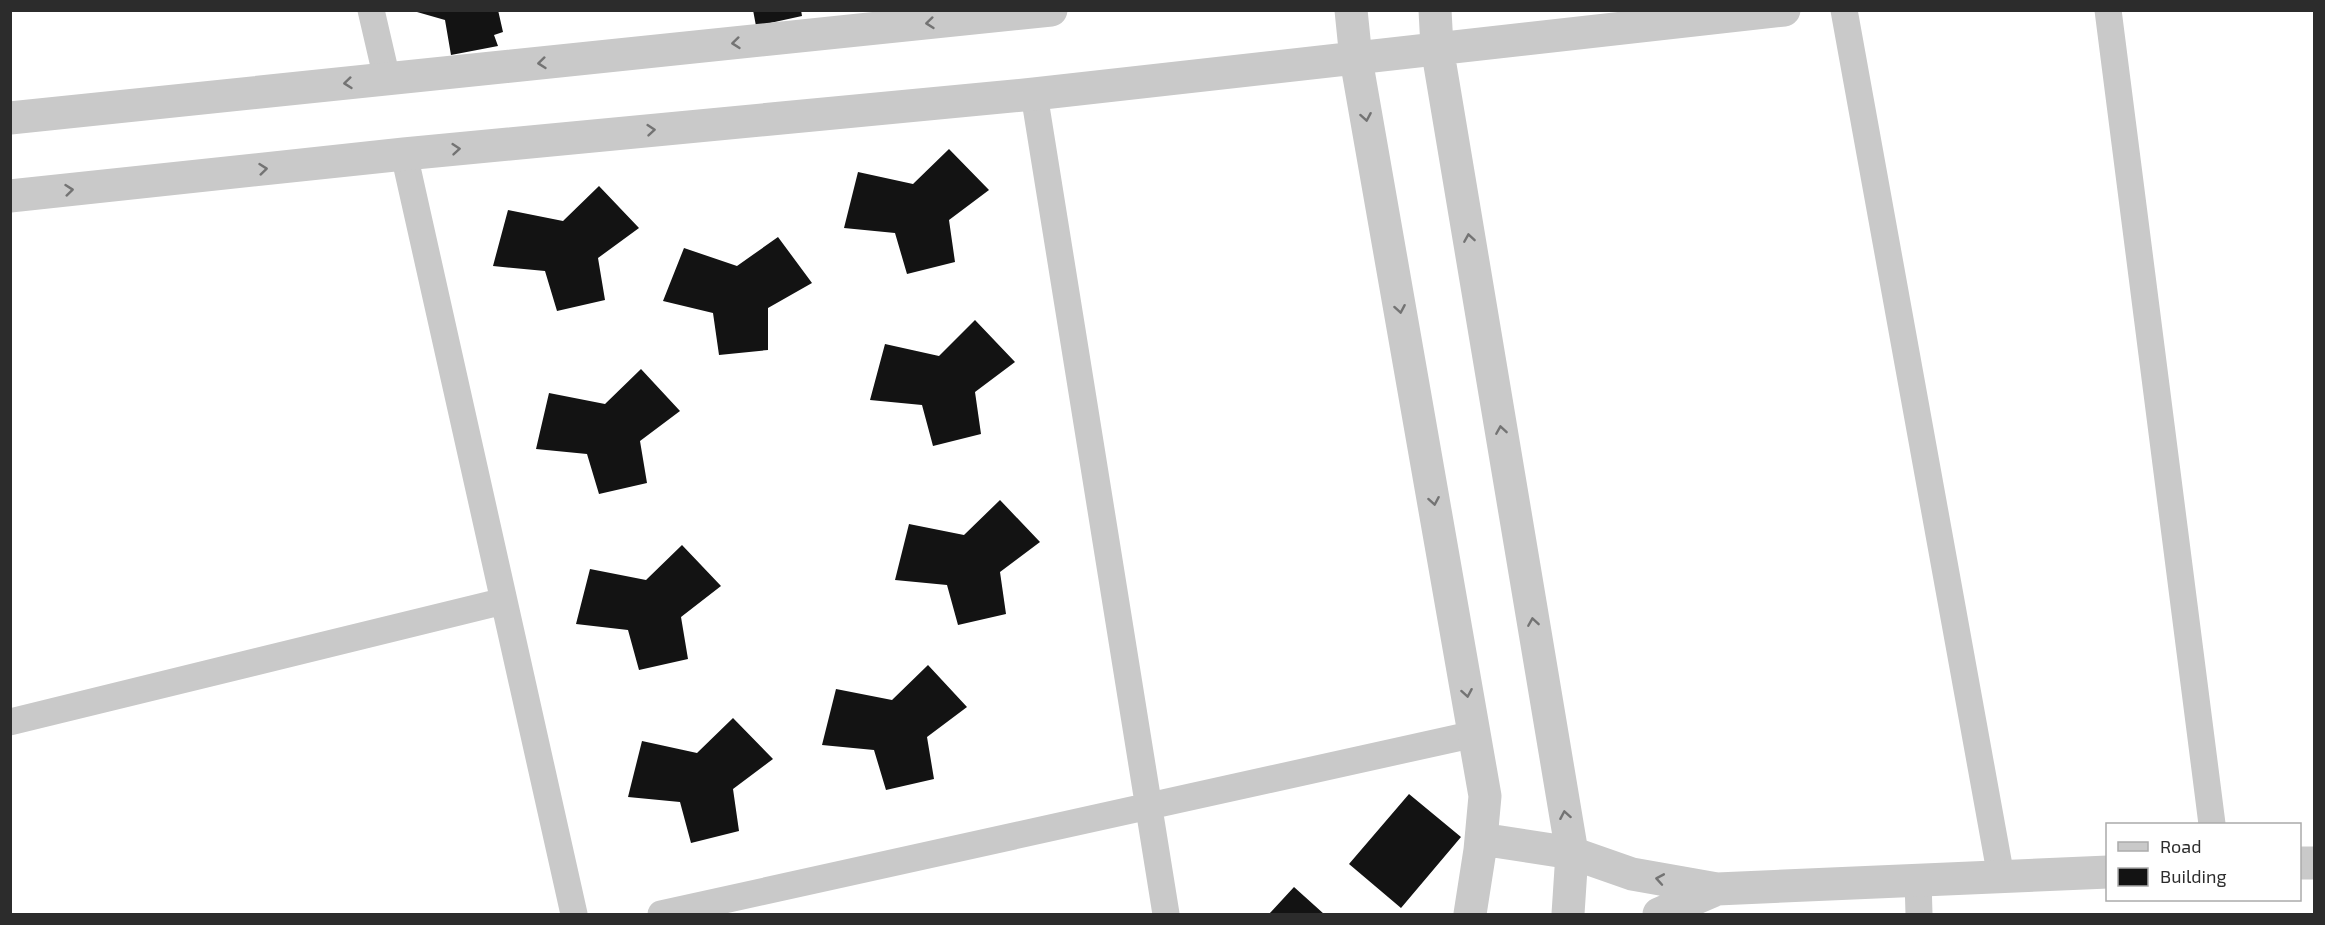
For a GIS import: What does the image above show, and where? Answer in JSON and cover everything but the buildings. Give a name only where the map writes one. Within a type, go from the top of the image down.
[{"type":"street","points":[[371,10],[387,79]]},
{"type":"street","points":[[10,118],[999,13],[1051,10]]},
{"type":"street","points":[[1351,10],[1356,59],[1485,796],[1470,915]]},
{"type":"street","points":[[1435,10],[1437,47],[1572,853],[1568,915]]},
{"type":"street","points":[[10,196],[404,154],[1034,94],[1356,59],[1437,47],[1784,10]]},
{"type":"street","points":[[1844,10],[2001,877]]},
{"type":"street","points":[[2108,10],[2212,823]]},
{"type":"street","points":[[1034,94],[1166,915]]},
{"type":"street","points":[[404,154],[574,915]]},
{"type":"street","points":[[10,722],[504,601]]},
{"type":"street","points":[[661,915],[1475,734]]},
{"type":"street","points":[[1481,839],[1572,853],[1632,874],[1717,889],[2106,872]]},
{"type":"street","points":[[1918,880],[1919,915]]},
{"type":"street","points":[[1659,915],[1717,889]]}]
